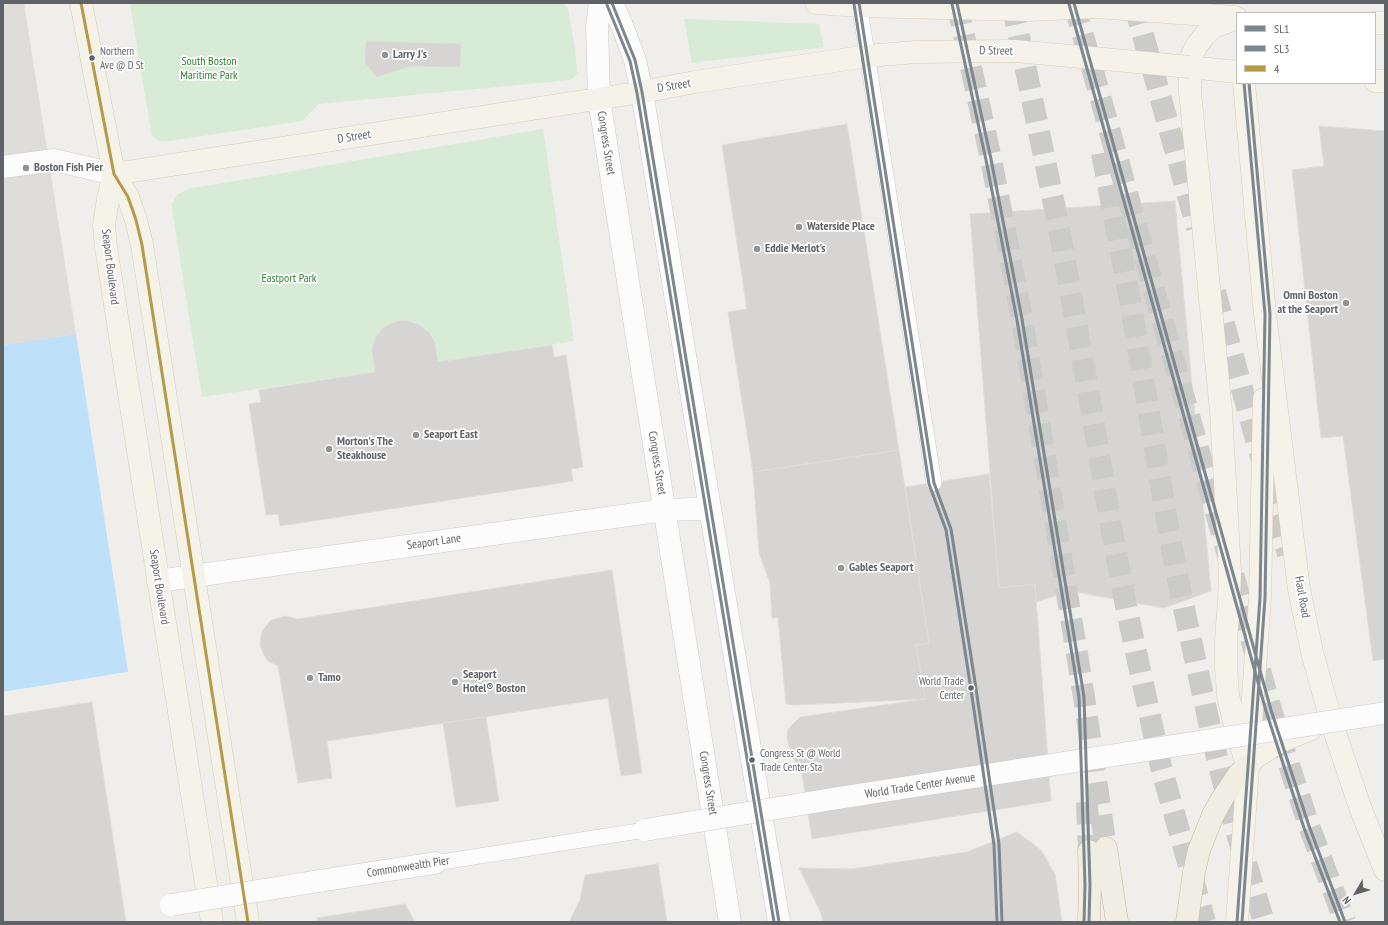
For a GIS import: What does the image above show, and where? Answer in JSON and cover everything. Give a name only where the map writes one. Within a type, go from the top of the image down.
[{"type":"highway","points":[[1187,922],[1194,872],[1201,844],[1213,815],[1222,799],[1238,775],[1247,766]]},
{"type":"highway","points":[[1089,922],[1090,885],[1097,849],[1117,922]]},
{"type":"main road","points":[[81,3],[114,174],[128,197],[136,220],[142,245],[248,922]]},
{"type":"main road","name":"Congress Street","points":[[600,3],[597,26],[599,98],[730,922]]},
{"type":"main road","points":[[612,3],[635,60],[642,92],[779,922]]},
{"type":"main road","points":[[816,3],[1028,10],[1097,7],[1151,10],[1236,18]]},
{"type":"main road","points":[[1236,18],[1214,27],[1205,35],[1195,50],[1190,67],[1191,103],[1221,411],[1230,585],[1226,640],[1228,695],[1247,766],[1256,757],[1279,742],[1304,731],[1332,724]]},
{"type":"main road","name":"D Street","points":[[114,174],[868,56],[923,52],[1015,51],[1236,72]]},
{"type":"main road","name":"Haul Road","points":[[1244,84],[1265,314],[1299,589],[1312,652],[1332,724],[1360,807],[1385,870]]},
{"type":"main road","points":[[3,167],[54,160],[114,174]]},
{"type":"main road","name":"Seaport Boulevard","points":[[114,174],[104,225],[106,247],[212,922]]},
{"type":"main road","name":"Haul Road","points":[[1237,922],[1261,578],[1265,314]]},
{"type":"main road","name":"Seaport Lane","points":[[158,581],[664,510],[710,510]]},
{"type":"main road","name":"World Trade Center Avenue","points":[[645,830],[832,799],[1385,713]]},
{"type":"main road","name":"Commonwealth Pier","points":[[171,904],[435,863]]},
{"type":"lane","points":[[859,4],[934,483]]},
{"type":"lane","points":[[1332,724],[1385,717]]},
{"type":"lane","name":"Commonwealth Pier","points":[[435,863],[645,830]]},
{"type":"shaded area","name":"Boston Fish Pier","points":[[3,3],[24,3],[76,334],[3,345]]},
{"type":"green space","name":"South Boston Maritime Park","points":[[130,3],[563,3],[568,9],[575,48],[577,73],[570,80],[319,104],[302,121],[162,142],[153,137],[151,132]]},
{"type":"green space","points":[[684,19],[819,24],[824,47],[692,63]]},
{"type":"green space","name":"Eastport Park","points":[[543,129],[574,341],[438,362],[435,342],[431,334],[426,329],[415,322],[405,320],[397,321],[386,326],[378,333],[375,339],[372,354],[375,372],[202,397],[172,209],[172,203],[178,194],[188,189]]},
{"type":"water","points":[[76,334],[128,672],[3,692],[3,345]]},
{"type":"pier","points":[[128,672],[128,674],[3,694],[3,692]]},
{"type":"building","points":[[366,41],[461,44],[460,67],[411,66],[377,77],[365,63]]},
{"type":"building","name":"Waterside Place","points":[[847,124],[899,450],[753,472],[728,312],[747,309],[722,145]]},
{"type":"building","name":"Omni Boston at the Seaport","points":[[1319,126],[1385,131],[1385,659],[1373,661],[1343,436],[1321,438],[1292,170],[1324,166]]},
{"type":"building","points":[[1175,201],[1211,591],[1164,608],[1070,591],[1036,602],[1035,584],[999,588],[970,214]]},
{"type":"building","name":"Seaport East","points":[[405,320],[418,324],[429,332],[435,342],[438,362],[552,345],[554,357],[566,355],[583,467],[571,469],[573,481],[280,526],[278,514],[266,515],[249,404],[261,402],[259,390],[375,372],[372,350],[377,335],[383,328],[397,321]]},
{"type":"building","name":"Gables Seaport","points":[[899,450],[929,643],[916,645],[925,699],[796,705],[786,704],[778,618],[772,618],[770,583],[759,553],[753,472]]},
{"type":"building","name":"World Trade Center","points":[[989,474],[999,588],[1035,584],[1051,801],[812,839],[801,768],[796,763],[790,751],[787,737],[788,729],[800,717],[925,699],[916,645],[929,643],[905,487]]},
{"type":"building","name":"Seaport Hotel® Boston","points":[[612,570],[642,773],[621,776],[608,698],[327,741],[332,778],[298,783],[278,666],[268,661],[260,645],[262,631],[271,620],[285,616],[298,619]]},
{"type":"building","points":[[92,702],[126,922],[3,922],[3,716]]},
{"type":"building","points":[[486,717],[499,801],[456,807],[443,723]]},
{"type":"building","points":[[1017,832],[1041,850],[1055,874],[1062,922],[823,922],[821,913],[799,868],[851,869],[967,852]]},
{"type":"building","points":[[658,864],[667,922],[569,922],[580,900],[585,875]]},
{"type":"building","points":[[405,904],[415,922],[317,922],[317,918]]},
{"type":"tunnel","points":[[957,3],[991,159],[1022,319],[1084,697],[1106,848]]},
{"type":"tunnel","points":[[1012,3],[1059,228],[1126,606],[1161,767],[1205,922]]},
{"type":"tunnel","points":[[1074,3],[1271,710],[1309,826],[1345,922]]},
{"type":"tunnel","points":[[1134,3],[1197,228]]},
{"type":"tunnel","points":[[1102,153],[1130,300],[1168,527],[1181,595],[1216,754],[1235,827],[1264,922]]},
{"type":"tunnel","points":[[1215,292],[1288,554]]},
{"type":"tunnel","points":[[1087,802],[1089,851]]},
{"type":"transit line","name":"4","points":[[81,3],[114,174],[128,197],[136,220],[142,245],[248,922]]},
{"type":"transit line","name":"SL1","points":[[612,3],[635,60],[642,92],[779,922]]},
{"type":"transit line","name":"SL1","points":[[859,3],[934,483],[951,529],[975,682],[999,844],[1002,922]]},
{"type":"transit line","name":"SL1","points":[[957,3],[991,159],[1022,319],[1084,697],[1090,885],[1089,922]]},
{"type":"transit line","name":"SL1","points":[[1074,3],[1271,710],[1309,826],[1345,922]]},
{"type":"transit line","name":"SL3","points":[[854,4],[929,484],[946,530],[970,683],[994,845],[997,922]]},
{"type":"transit line","name":"SL3","points":[[952,4],[986,160],[1017,320],[1079,697],[1085,885],[1084,922]]},
{"type":"transit line","name":"SL3","points":[[1069,4],[1266,711],[1304,828],[1340,922]]},
{"type":"transit line","name":"SL3","points":[[607,5],[630,61],[637,93],[774,922]]},
{"type":"transit line","name":"SL1","points":[[1237,922],[1260,598],[1265,314],[1244,84]]},
{"type":"transit line","name":"SL3","points":[[1242,922],[1265,598],[1270,314],[1249,84]]},
{"type":"place","name":"Larry J's","points":[[385,55]]},
{"type":"place","name":"Northern Ave @ D St","points":[[92,58]]},
{"type":"place","name":"Boston Fish Pier","points":[[26,168]]},
{"type":"place","name":"Waterside Place","points":[[799,227]]},
{"type":"place","name":"Eddie Merlot's","points":[[757,249]]},
{"type":"place","name":"Omni Boston at the Seaport","points":[[1346,303]]},
{"type":"place","name":"Seaport East","points":[[416,435]]},
{"type":"place","name":"Morton's The Steakhouse","points":[[329,449]]},
{"type":"place","name":"Gables Seaport","points":[[841,568]]},
{"type":"place","name":"Tamo","points":[[310,678]]},
{"type":"place","name":"Seaport Hotel® Boston","points":[[455,682]]},
{"type":"place","name":"World Trade Center","points":[[971,688]]},
{"type":"place","name":"Congress St @ World Trade Center Sta","points":[[752,760]]}]
